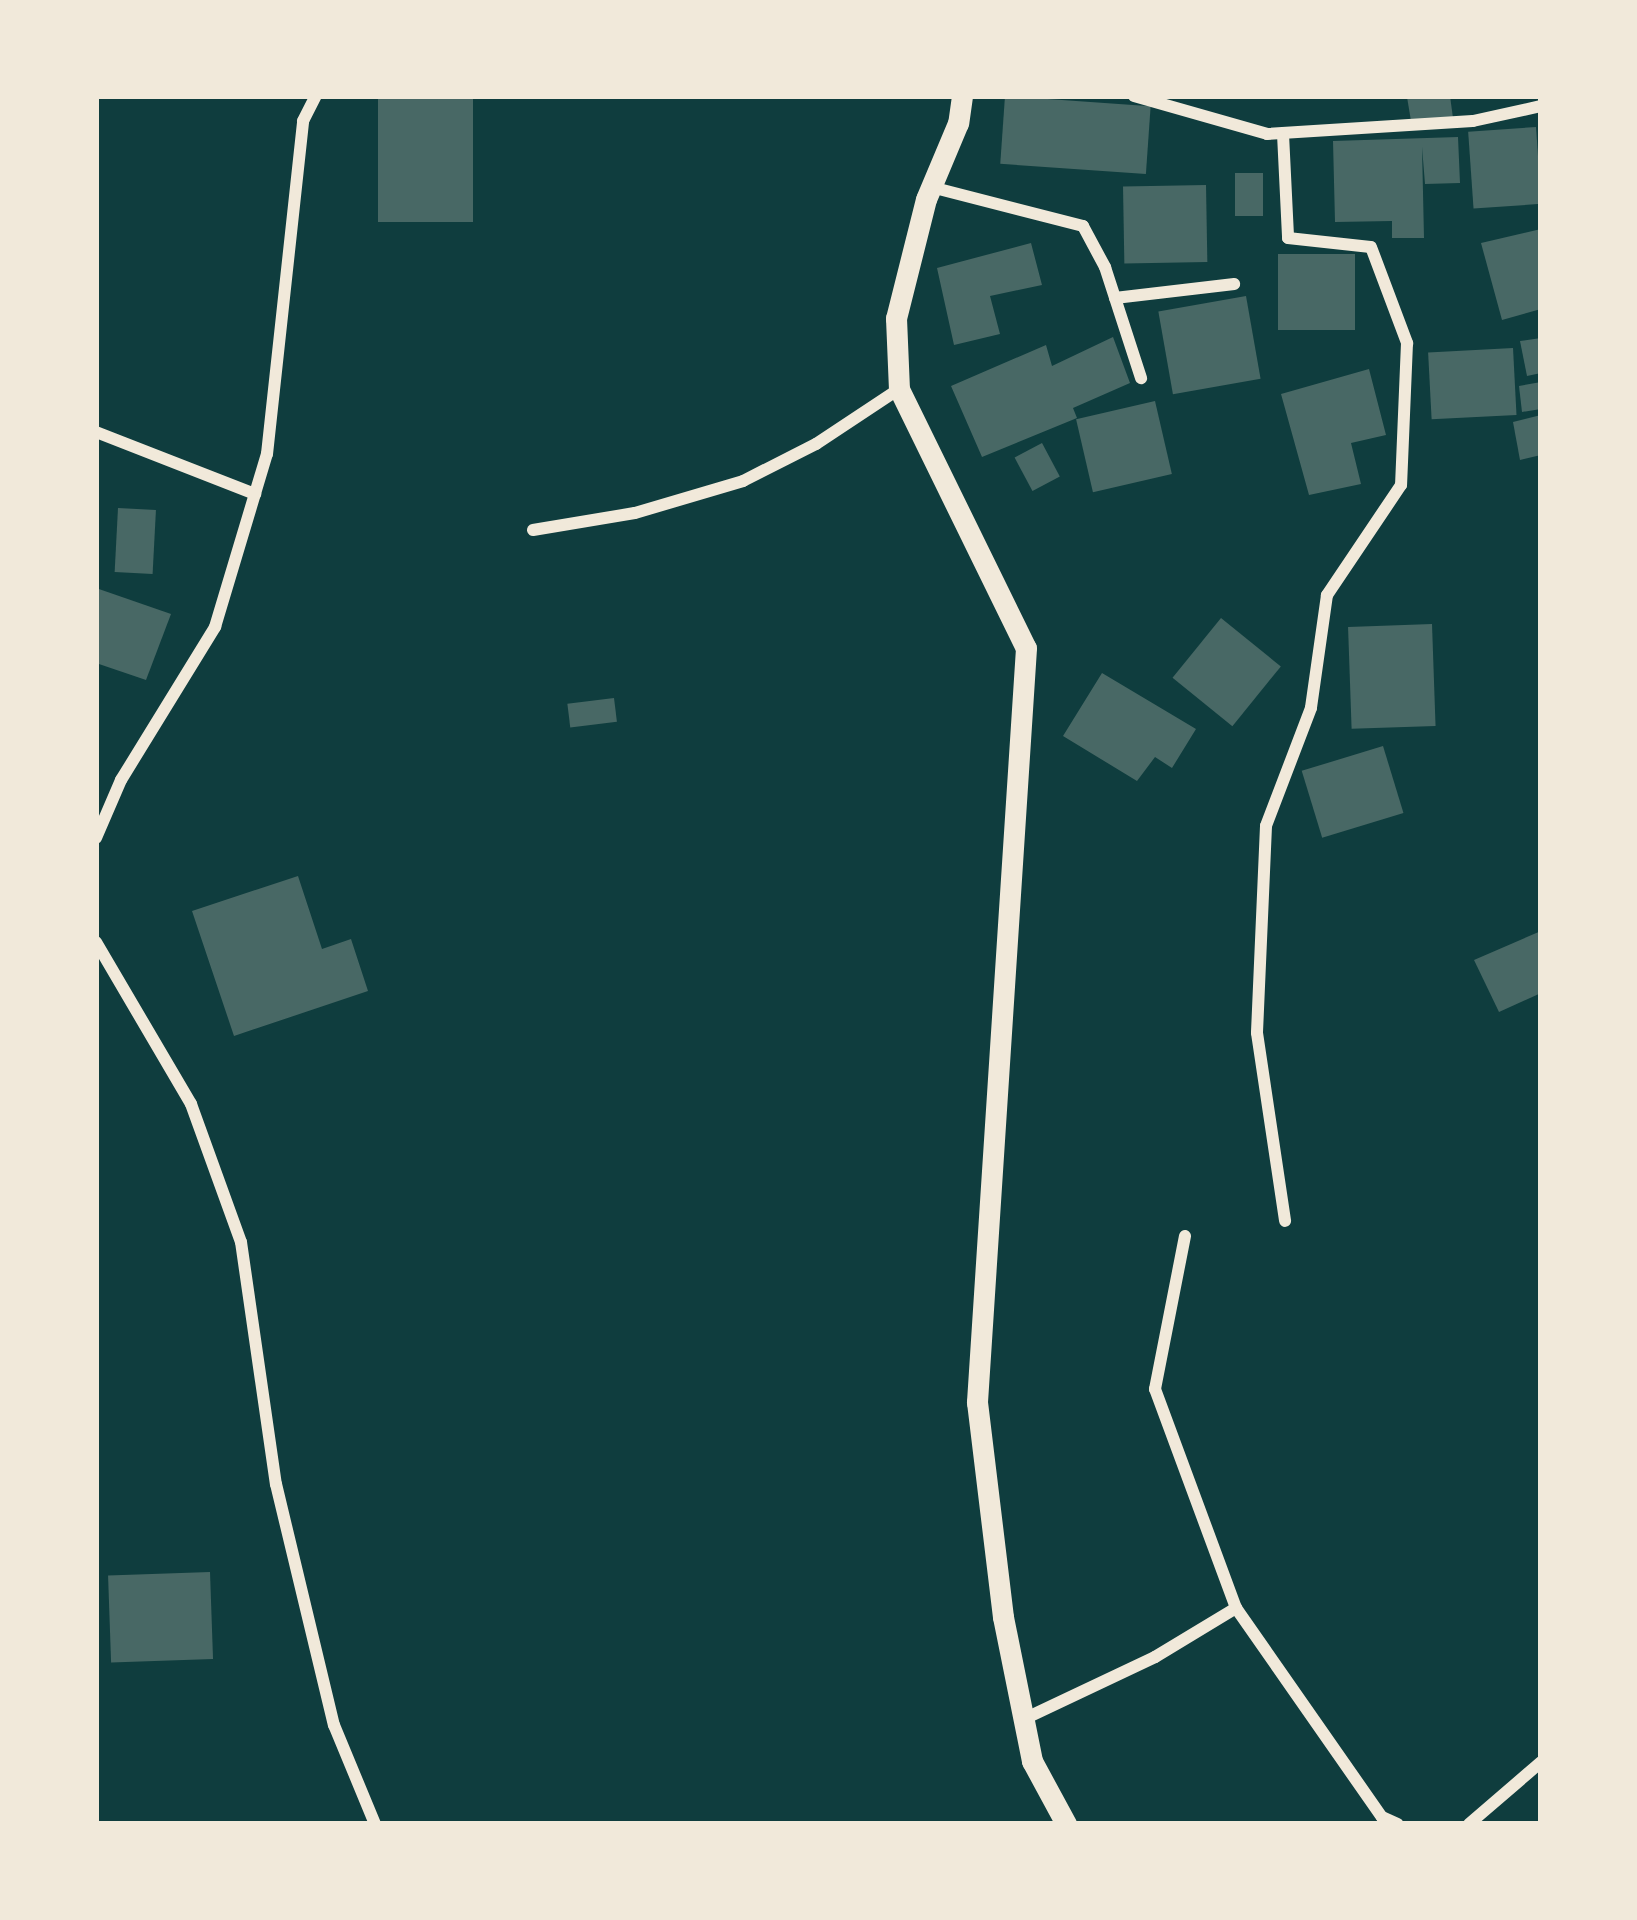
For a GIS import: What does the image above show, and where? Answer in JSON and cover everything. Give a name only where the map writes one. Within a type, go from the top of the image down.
[{"type":"street","points":[[96,838],[122,780],[215,627],[267,454],[303,121],[316,96]]},
{"type":"street","points":[[962,96],[958,123],[931,187],[896,318],[898,389],[1026,648],[977,1402],[1003,1617],[1032,1761],[1066,1824]]},
{"type":"street","points":[[1134,96],[1267,134],[1473,122],[1541,106]]},
{"type":"street","points":[[1283,134],[1288,238],[1371,247],[1407,343],[1401,485],[1328,595],[1311,708],[1267,826],[1257,1033],[1286,1221]]},
{"type":"street","points":[[931,187],[1083,226],[1115,298],[1142,378]]},
{"type":"street","points":[[1115,298],[1234,284]]},
{"type":"street","points":[[533,530],[635,513],[743,481],[816,444],[898,389]]},
{"type":"street","points":[[96,432],[255,494]]},
{"type":"street","points":[[96,942],[191,1104],[241,1242],[276,1484],[334,1725],[375,1824]]},
{"type":"street","points":[[1185,1236],[1155,1389],[1236,1608],[1382,1817],[1398,1824]]},
{"type":"street","points":[[1024,1719],[1154,1658],[1236,1608]]},
{"type":"street","points":[[1469,1824],[1541,1762]]},
{"type":"building","points":[[1005,96],[1151,106],[1146,174],[1000,164]]},
{"type":"building","points":[[1450,96],[1453,118],[1411,121],[1407,97]]},
{"type":"building","points":[[378,97],[473,97],[473,222],[378,222]]},
{"type":"building","points":[[1536,127],[1541,204],[1474,209],[1468,132]]},
{"type":"building","points":[[1458,137],[1460,183],[1425,184],[1422,147],[1424,238],[1392,238],[1392,221],[1335,222],[1333,141]]},
{"type":"building","points":[[1235,173],[1263,173],[1263,216],[1235,216]]},
{"type":"building","points":[[1206,185],[1207,262],[1124,263],[1123,186]]},
{"type":"building","points":[[1541,229],[1541,309],[1502,320],[1481,243]]},
{"type":"building","points":[[1031,243],[1042,285],[990,296],[1000,334],[954,345],[937,268]]},
{"type":"building","points":[[1278,254],[1355,254],[1355,330],[1278,330]]},
{"type":"building","points":[[1246,296],[1261,379],[1173,394],[1158,311]]},
{"type":"building","points":[[1113,337],[1130,383],[1073,408],[1077,418],[982,457],[951,386],[1046,345],[1052,366]]},
{"type":"building","points":[[1541,338],[1541,373],[1527,376],[1520,341]]},
{"type":"building","points":[[1513,348],[1517,415],[1432,419],[1428,352]]},
{"type":"building","points":[[1369,369],[1386,435],[1351,443],[1361,484],[1309,495],[1281,394]]},
{"type":"building","points":[[1541,382],[1541,409],[1522,412],[1519,386]]},
{"type":"building","points":[[1155,401],[1172,474],[1093,492],[1076,419]]},
{"type":"building","points":[[1541,415],[1541,455],[1520,460],[1513,422]]},
{"type":"building","points":[[1042,443],[1060,477],[1032,491],[1015,458]]},
{"type":"building","points":[[118,508],[156,510],[153,574],[115,572]]},
{"type":"building","points":[[96,588],[171,614],[146,680],[96,663]]},
{"type":"building","points":[[1221,618],[1281,666],[1232,726],[1173,678]]},
{"type":"building","points":[[1432,624],[1436,726],[1352,729],[1348,627]]},
{"type":"building","points":[[1102,673],[1196,729],[1172,768],[1155,757],[1137,781],[1063,736]]},
{"type":"building","points":[[614,698],[617,722],[570,728],[567,704]]},
{"type":"building","points":[[1383,746],[1403,813],[1322,838],[1302,771]]},
{"type":"building","points":[[298,876],[322,949],[351,939],[368,991],[234,1036],[192,911]]},
{"type":"building","points":[[1541,931],[1541,993],[1499,1012],[1474,960]]},
{"type":"building","points":[[210,1572],[213,1659],[111,1663],[108,1576]]}]
